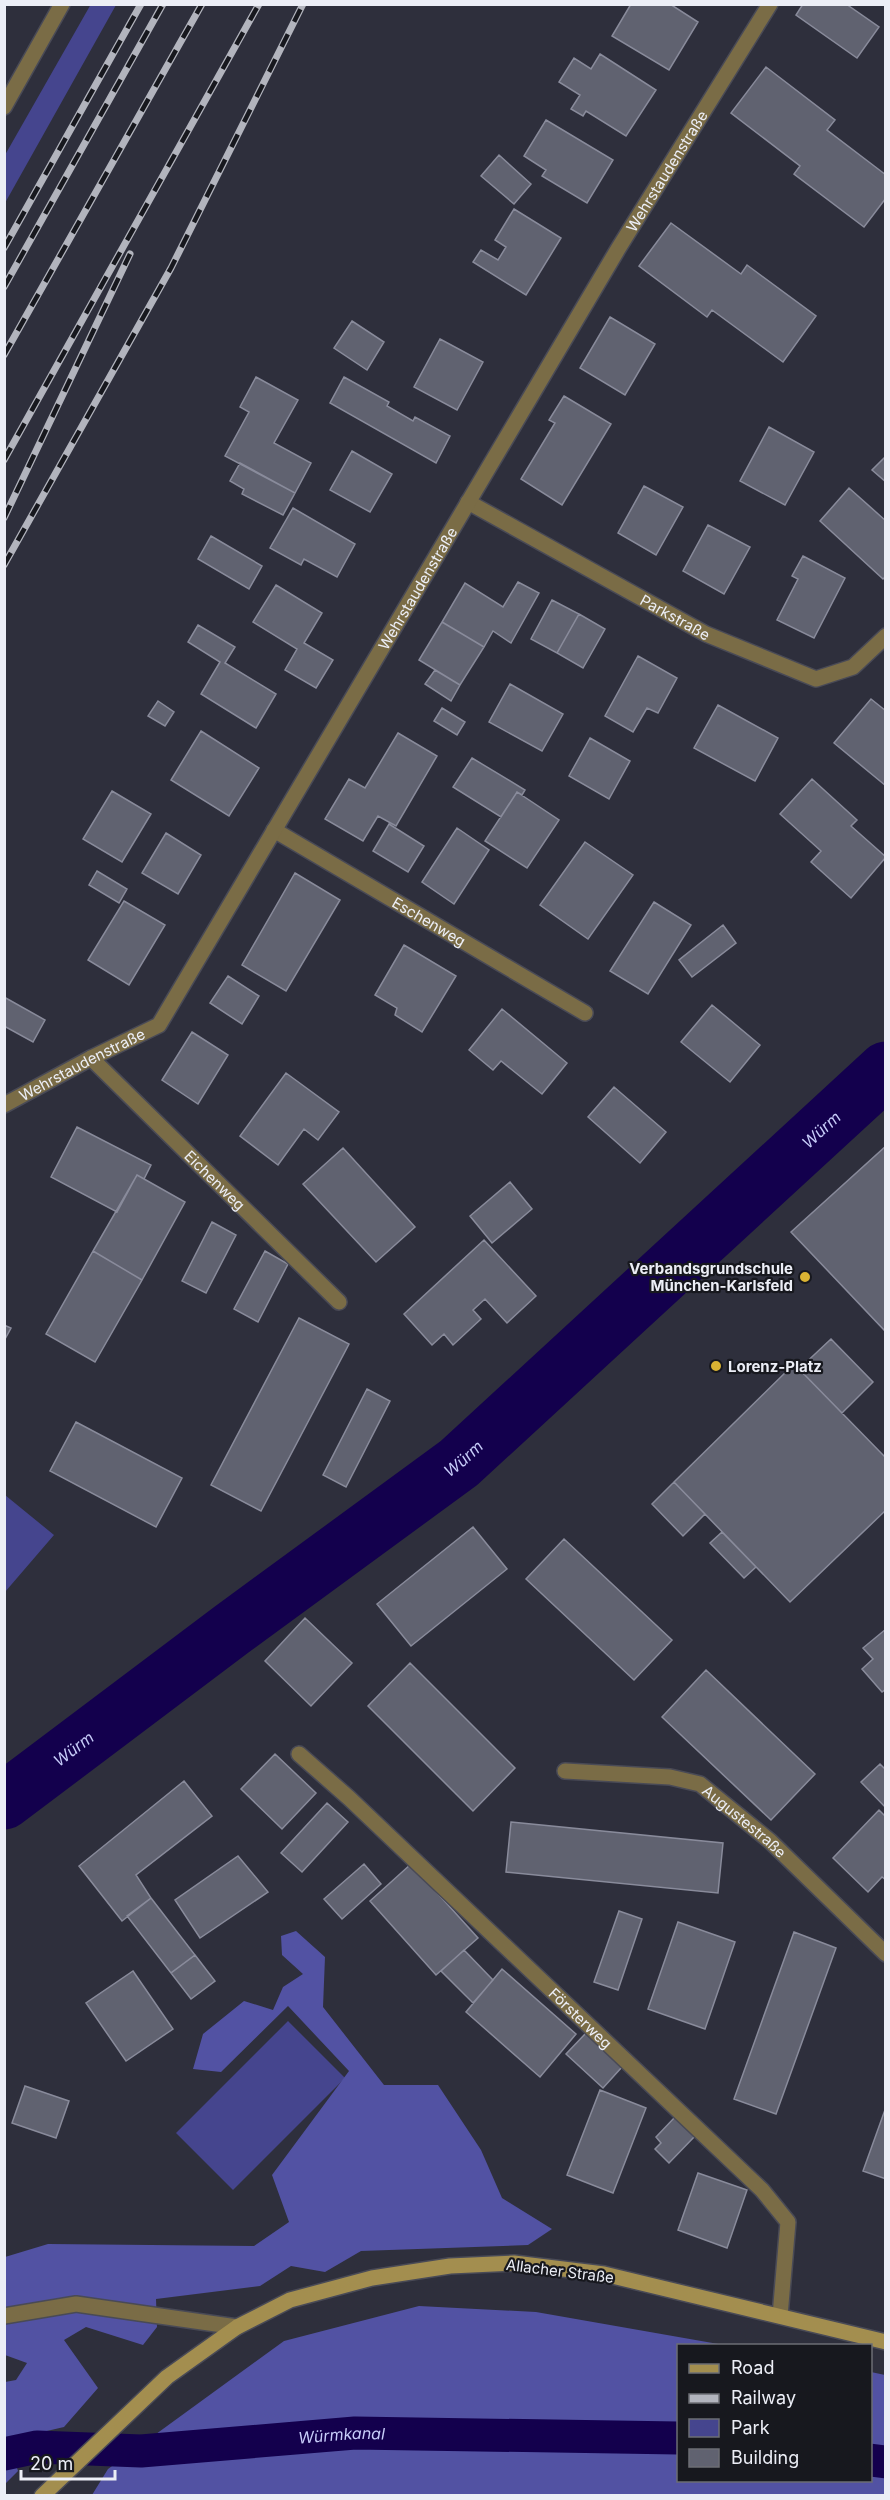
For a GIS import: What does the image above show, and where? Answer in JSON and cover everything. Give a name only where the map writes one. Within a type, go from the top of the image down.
[{"type":"street","points":[[4,107],[62,4]]},
{"type":"street","name":"Wehrstaudenstraße","points":[[4,1105],[91,1058],[159,1025],[618,249],[770,4]]},
{"type":"street","name":"Parkstraße","points":[[468,502],[706,634],[816,679],[853,667],[885,636]]},
{"type":"street","name":"Eschenweg","points":[[274,830],[585,1013]]},
{"type":"street","name":"Eichenweg","points":[[91,1058],[339,1302]]},
{"type":"street","name":"Försterweg","points":[[299,1754],[349,1798],[762,2190],[788,2222],[780,2316]]},
{"type":"street","name":"Augustestraße","points":[[565,1771],[670,1777],[700,1784],[770,1841],[885,1954]]},
{"type":"street","name":"Allacher Straße","points":[[42,2496],[167,2377],[237,2327],[290,2300],[372,2278],[450,2266],[514,2263],[604,2274],[885,2342]]},
{"type":"street","points":[[4,2316],[76,2304],[237,2327]]},
{"type":"green space","points":[[91,4],[116,5],[5,203],[5,155]]},
{"type":"green space","points":[[5,1495],[54,1535],[5,1592]]},
{"type":"green space","points":[[288,2021],[345,2078],[233,2190],[176,2133]]},
{"type":"shaded area","points":[[296,1931],[325,1957],[323,2007],[384,2085],[438,2085],[481,2150],[502,2198],[552,2229],[528,2245],[361,2251],[325,2272],[291,2266],[260,2286],[156,2299],[157,2327],[143,2345],[86,2327],[64,2340],[98,2388],[64,2427],[8,2440],[18,2471],[5,2484],[5,2382],[16,2380],[27,2363],[5,2355],[5,2257],[48,2244],[254,2246],[289,2222],[272,2175],[349,2071],[288,2006],[221,2072],[193,2069],[203,2034],[244,2001],[273,2010],[283,1987],[303,1974],[282,1955],[281,1936]]},
{"type":"shaded area","points":[[419,2306],[536,2312],[718,2344],[677,2344],[677,2482],[872,2482],[872,2372],[885,2375],[885,2495],[92,2495],[108,2469],[284,2341]]},
{"type":"building","points":[[631,4],[670,4],[698,22],[669,70],[612,36]]},
{"type":"building","points":[[803,4],[846,4],[879,27],[857,58],[796,15]]},
{"type":"building","points":[[600,54],[656,90],[626,136],[586,111],[583,116],[571,109],[580,95],[559,82],[574,58],[591,69]]},
{"type":"building","points":[[766,67],[835,120],[827,130],[886,175],[886,198],[864,227],[794,174],[800,166],[731,113]]},
{"type":"building","points":[[546,120],[613,160],[587,203],[542,176],[546,170],[524,156]]},
{"type":"building","points":[[499,155],[531,184],[514,204],[481,176]]},
{"type":"building","points":[[514,209],[561,238],[526,295],[473,262],[481,250],[498,260],[506,247],[495,240]]},
{"type":"building","points":[[671,223],[741,274],[747,265],[816,316],[783,362],[712,310],[707,317],[639,266]]},
{"type":"building","points":[[610,317],[655,344],[625,395],[580,368]]},
{"type":"building","points":[[352,321],[384,342],[367,370],[334,348]]},
{"type":"building","points":[[440,339],[483,362],[457,410],[414,387]]},
{"type":"building","points":[[256,377],[298,400],[274,443],[311,463],[295,493],[225,456],[249,412],[240,407]]},
{"type":"building","points":[[344,377],[389,402],[387,406],[413,421],[415,417],[450,436],[436,463],[330,403]]},
{"type":"building","points":[[564,396],[611,424],[562,505],[521,479],[555,423],[549,420]]},
{"type":"building","points":[[769,427],[814,452],[785,505],[740,481]]},
{"type":"building","points":[[352,451],[392,474],[370,512],[330,490]]},
{"type":"building","points":[[886,456],[886,482],[872,470]]},
{"type":"building","points":[[240,463],[295,493],[283,515],[242,494],[244,489],[230,481]]},
{"type":"building","points":[[644,486],[683,507],[656,555],[618,533]]},
{"type":"building","points":[[849,488],[886,521],[886,576],[883,579],[820,521]]},
{"type":"building","points":[[293,508],[355,544],[337,577],[304,559],[301,565],[270,548]]},
{"type":"building","points":[[708,525],[750,547],[724,594],[683,571]]},
{"type":"building","points":[[211,536],[262,566],[249,589],[198,559]]},
{"type":"building","points":[[803,556],[845,578],[814,638],[777,620],[798,579],[792,576]]},
{"type":"building","points":[[518,582],[539,593],[511,643],[493,631],[484,647],[442,622],[465,583],[503,607]]},
{"type":"building","points":[[276,585],[322,613],[304,643],[333,660],[316,688],[285,670],[297,649],[253,622]]},
{"type":"building","points":[[552,600],[579,614],[557,653],[531,639]]},
{"type":"building","points":[[579,614],[605,629],[583,668],[557,653]]},
{"type":"building","points":[[442,622],[484,647],[460,685],[419,660]]},
{"type":"building","points":[[198,625],[235,647],[225,663],[276,694],[256,728],[201,694],[220,662],[188,642]]},
{"type":"building","points":[[638,656],[677,678],[658,713],[647,708],[633,732],[605,716]]},
{"type":"building","points":[[435,670],[460,685],[451,701],[425,684]]},
{"type":"building","points":[[510,684],[563,714],[542,751],[489,722]]},
{"type":"building","points":[[871,699],[886,711],[886,786],[834,743]]},
{"type":"building","points":[[158,701],[174,712],[165,726],[148,716]]},
{"type":"building","points":[[718,705],[778,738],[755,781],[694,748]]},
{"type":"building","points":[[442,708],[465,722],[457,735],[434,721]]},
{"type":"building","points":[[201,731],[259,768],[229,816],[171,780]]},
{"type":"building","points":[[398,733],[437,756],[396,826],[378,816],[363,841],[325,819],[349,779],[365,788]]},
{"type":"building","points":[[590,738],[630,761],[609,799],[569,776]]},
{"type":"building","points":[[472,758],[525,790],[522,795],[517,792],[501,817],[453,787]]},
{"type":"building","points":[[812,779],[857,820],[851,826],[886,857],[851,898],[811,862],[821,851],[780,814]]},
{"type":"building","points":[[112,791],[151,814],[122,862],[83,839]]},
{"type":"building","points":[[517,792],[559,820],[527,868],[485,841]]},
{"type":"building","points":[[389,824],[424,846],[408,872],[373,851]]},
{"type":"building","points":[[457,828],[489,850],[454,904],[422,882]]},
{"type":"building","points":[[166,833],[201,855],[178,894],[142,873]]},
{"type":"building","points":[[585,842],[633,875],[588,939],[540,905]]},
{"type":"building","points":[[97,871],[127,889],[119,903],[89,885]]},
{"type":"building","points":[[295,873],[340,900],[286,991],[242,965]]},
{"type":"building","points":[[124,901],[165,925],[129,985],[88,960]]},
{"type":"building","points":[[654,902],[691,925],[648,994],[610,971]]},
{"type":"building","points":[[723,925],[736,943],[692,977],[679,960]]},
{"type":"building","points":[[404,945],[456,976],[422,1032],[395,1015],[397,1008],[375,995]]},
{"type":"building","points":[[228,976],[259,996],[242,1024],[210,1003]]},
{"type":"building","points":[[4,997],[45,1020],[33,1042],[4,1026]]},
{"type":"building","points":[[712,1005],[760,1045],[730,1082],[681,1042]]},
{"type":"building","points":[[502,1009],[567,1063],[542,1094],[501,1061],[493,1070],[469,1050]]},
{"type":"building","points":[[192,1032],[228,1055],[198,1104],[162,1080]]},
{"type":"building","points":[[286,1073],[339,1112],[318,1140],[304,1129],[278,1165],[240,1136]]},
{"type":"building","points":[[614,1087],[666,1132],[640,1163],[588,1117]]},
{"type":"building","points":[[77,1127],[151,1165],[144,1179],[137,1175],[117,1212],[51,1177]]},
{"type":"building","points":[[886,1146],[886,1332],[791,1232]]},
{"type":"building","points":[[343,1148],[415,1227],[376,1262],[303,1184]]},
{"type":"building","points":[[137,1175],[185,1202],[142,1280],[93,1251]]},
{"type":"building","points":[[510,1182],[532,1209],[492,1243],[470,1216]]},
{"type":"building","points":[[212,1222],[236,1235],[206,1293],[182,1281]]},
{"type":"building","points":[[484,1240],[536,1296],[507,1323],[485,1299],[473,1310],[481,1319],[453,1345],[444,1334],[432,1345],[404,1314]]},
{"type":"building","points":[[93,1251],[142,1280],[95,1362],[46,1334]]},
{"type":"building","points":[[265,1251],[288,1264],[258,1322],[234,1309]]},
{"type":"building","points":[[299,1318],[349,1344],[261,1511],[211,1485]]},
{"type":"building","points":[[4,1325],[11,1328],[4,1341]]},
{"type":"building","points":[[831,1339],[873,1382],[842,1413],[799,1369]]},
{"type":"building","points":[[794,1364],[886,1458],[886,1510],[790,1602],[674,1482]]},
{"type":"building","points":[[367,1389],[390,1401],[346,1487],[323,1475]]},
{"type":"building","points":[[76,1422],[182,1478],[156,1527],[50,1471]]},
{"type":"building","points":[[674,1482],[705,1514],[683,1536],[652,1504]]},
{"type":"building","points":[[473,1527],[507,1569],[411,1646],[377,1604]]},
{"type":"building","points":[[722,1532],[756,1567],[744,1578],[710,1543]]},
{"type":"building","points":[[564,1539],[672,1640],[634,1680],[526,1579]]},
{"type":"building","points":[[305,1618],[352,1663],[311,1706],[265,1661]]},
{"type":"building","points":[[886,1629],[886,1689],[882,1692],[862,1669],[873,1659],[863,1648]]},
{"type":"building","points":[[410,1663],[515,1768],[473,1811],[368,1706]]},
{"type":"building","points":[[706,1670],[815,1774],[771,1820],[662,1717]]},
{"type":"building","points":[[275,1754],[316,1793],[282,1829],[241,1789]]},
{"type":"building","points":[[880,1764],[886,1770],[886,1808],[861,1782]]},
{"type":"building","points":[[184,1781],[212,1816],[136,1875],[151,1898],[122,1921],[79,1866]]},
{"type":"building","points":[[327,1803],[348,1822],[302,1872],[281,1853]]},
{"type":"building","points":[[879,1810],[886,1817],[886,1880],[882,1877],[868,1892],[833,1858]]},
{"type":"building","points":[[511,1822],[723,1843],[718,1893],[506,1872]]},
{"type":"building","points":[[238,1856],[268,1892],[200,1938],[175,1900]]},
{"type":"building","points":[[364,1864],[381,1884],[342,1919],[324,1899]]},
{"type":"building","points":[[411,1864],[478,1938],[436,1975],[370,1901]]},
{"type":"building","points":[[151,1898],[195,1955],[171,1973],[127,1916]]},
{"type":"building","points":[[619,1911],[642,1919],[618,1990],[594,1982]]},
{"type":"building","points":[[678,1922],[735,1942],[705,2029],[648,2009]]},
{"type":"building","points":[[794,1932],[836,1948],[776,2114],[734,2099]]},
{"type":"building","points":[[464,1950],[493,1980],[473,2003],[441,1971]]},
{"type":"building","points":[[195,1955],[215,1981],[191,1999],[171,1973]]},
{"type":"building","points":[[502,1969],[576,2034],[540,2077],[466,2012]]},
{"type":"building","points":[[133,1971],[173,2029],[126,2061],[86,2003]]},
{"type":"building","points":[[586,2033],[622,2067],[603,2088],[566,2054]]},
{"type":"building","points":[[25,2086],[69,2101],[56,2138],[12,2123]]},
{"type":"building","points":[[600,2090],[646,2108],[613,2193],[567,2175]]},
{"type":"building","points":[[886,2107],[886,2179],[863,2171]]},
{"type":"building","points":[[675,2117],[695,2136],[669,2163],[655,2149],[661,2143],[656,2137]]},
{"type":"building","points":[[698,2173],[747,2190],[727,2248],[678,2230]]},
{"type":"waterway","name":"Würm","points":[[4,1801],[231,1630],[459,1463],[886,1070]]},
{"type":"waterway","name":"Würmkanal","points":[[4,2454],[37,2447],[141,2451],[355,2433],[677,2438]]},
{"type":"waterway","name":"Würmkanal","points":[[872,2460],[886,2462]]},
{"type":"railway","points":[[4,248],[141,4]]},
{"type":"railway","points":[[4,287],[163,4]]},
{"type":"railway","points":[[4,355],[202,4]]},
{"type":"railway","points":[[4,460],[259,4]]},
{"type":"railway","points":[[4,565],[171,268],[303,4]]},
{"type":"railway","points":[[4,518],[130,254]]},
{"type":"place","name":"Verbandsgrundschule München-Karlsfeld","points":[[805,1277]]},
{"type":"place","name":"Lorenz-Platz","points":[[716,1366]]}]
